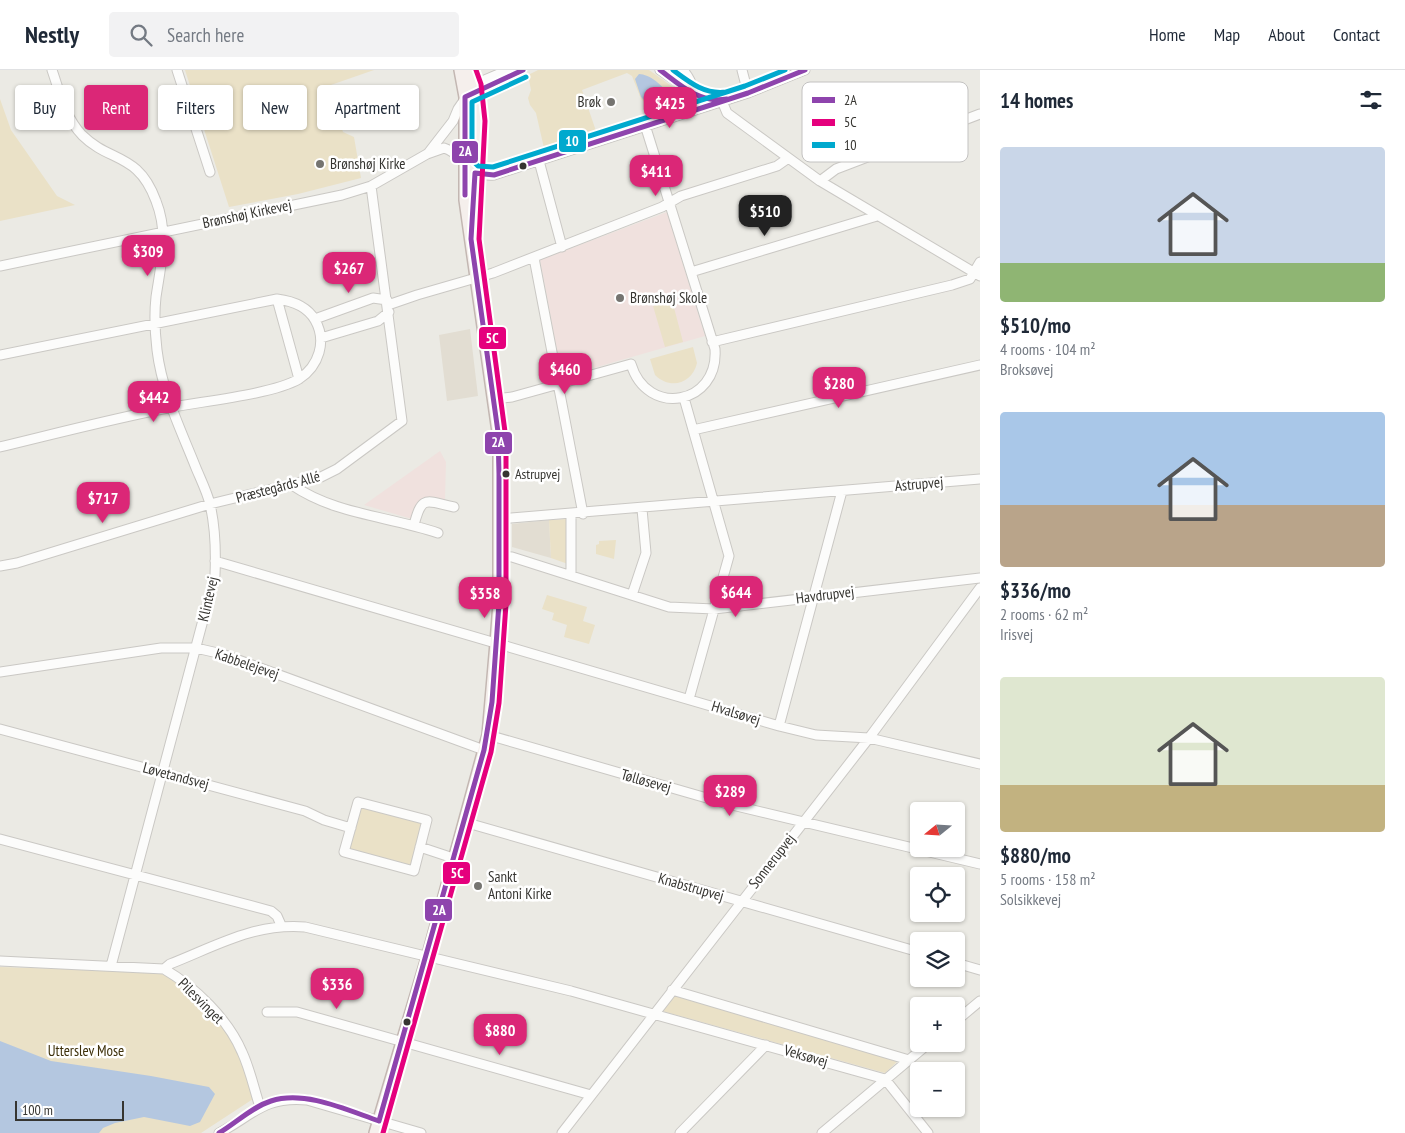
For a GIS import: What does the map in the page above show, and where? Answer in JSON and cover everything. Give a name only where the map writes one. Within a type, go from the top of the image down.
[{"type":"main road","points":[[375,1133],[428,955],[453,858],[488,736],[496,643],[499,556],[498,439],[494,399],[465,200],[465,97],[460,70]]},
{"type":"main road","points":[[468,70],[474,86],[478,121],[471,239]]},
{"type":"street","name":"Klintevej","points":[[52,70],[66,110],[77,129],[92,143],[134,166],[146,181],[156,200],[164,232],[155,323],[162,378],[210,504],[216,561],[215,576],[112,966]]},
{"type":"street","points":[[177,70],[210,172]]},
{"type":"street","points":[[474,86],[508,70]]},
{"type":"street","points":[[660,70],[694,93],[720,102],[727,113],[820,181],[977,274]]},
{"type":"street","points":[[672,116],[691,106],[694,93],[693,83],[683,70]]},
{"type":"street","points":[[742,70],[748,93]]},
{"type":"street","points":[[466,163],[475,173],[494,175],[748,93],[805,70]]},
{"type":"street","name":"Brønshøj Kirkevej","points":[[427,154],[453,121],[465,97],[474,86]]},
{"type":"street","points":[[968,119],[980,114]]},
{"type":"street","points":[[494,399],[558,385],[631,364],[637,379],[654,395],[668,399],[684,398],[698,391],[708,380],[714,365],[712,342],[645,125]]},
{"type":"street","name":"Brønshøj Kirkevej","points":[[0,266],[342,195],[371,186],[427,154],[444,148],[466,163]]},
{"type":"street","points":[[321,338],[378,321],[388,306],[534,258],[681,196],[777,166],[788,159]]},
{"type":"street","points":[[539,161],[562,247]]},
{"type":"street","points":[[820,181],[836,169],[854,162]]},
{"type":"street","name":"Præstegårds Allé","points":[[0,566],[17,563],[210,504],[320,477],[337,469],[402,421],[371,186]]},
{"type":"street","points":[[691,272],[877,216]]},
{"type":"street","points":[[534,258],[583,514]]},
{"type":"street","points":[[712,342],[970,279],[977,274],[980,262]]},
{"type":"street","points":[[314,319],[373,298],[388,306]]},
{"type":"street","points":[[277,299],[299,378]]},
{"type":"street","points":[[0,356],[277,299],[298,304],[314,319],[321,338],[316,361],[309,371],[299,378],[277,387],[172,407],[0,447]]},
{"type":"street","points":[[693,430],[980,365]]},
{"type":"street","points":[[684,398],[729,556],[689,699]]},
{"type":"street","name":"Astrupvej","points":[[499,520],[980,479]]},
{"type":"street","points":[[292,485],[312,499],[383,520],[414,525],[438,534]]},
{"type":"street","points":[[779,726],[842,491]]},
{"type":"street","points":[[414,525],[419,506],[422,503],[432,502],[454,508]]},
{"type":"street","points":[[632,595],[646,552],[642,509]]},
{"type":"street","points":[[570,575],[571,514]]},
{"type":"street","name":"Havdrupvej","points":[[499,556],[512,557],[669,607],[714,609],[980,578]]},
{"type":"street","name":"Hvalsøvej","points":[[216,561],[779,726],[816,735],[868,738],[980,763]]},
{"type":"street","name":"Sonnerupvej","points":[[562,1133],[803,823],[980,588]]},
{"type":"street","name":"Kabbelejevej","points":[[0,672],[161,648],[196,648],[222,654],[484,750]]},
{"type":"street","name":"Løvetandsvej","points":[[0,729],[305,811],[324,820],[351,828]]},
{"type":"street","name":"Tølløsevej","points":[[488,736],[724,804],[980,864]]},
{"type":"street","points":[[358,802],[427,820],[414,871],[344,852],[351,828],[358,802]]},
{"type":"street","name":"Knabstrupvej","points":[[464,822],[910,949]]},
{"type":"street","points":[[0,839],[271,911],[277,916],[281,925]]},
{"type":"street","points":[[420,847],[453,858]]},
{"type":"street","name":"Veksøvej","points":[[164,969],[170,964],[251,932],[281,925],[306,927],[428,955],[654,1013],[885,1080]]},
{"type":"street","name":"Pilesvinget","points":[[0,961],[164,969],[180,978],[199,996],[233,1035],[244,1058],[260,1107]]},
{"type":"street","points":[[965,966],[980,970]]},
{"type":"street","name":"Veksøvej","points":[[672,990],[909,1060]]},
{"type":"street","points":[[965,1014],[980,1001]]},
{"type":"street","points":[[267,1012],[297,1012],[403,1040],[591,1095]]},
{"type":"street","points":[[680,1133],[766,1045]]},
{"type":"street","points":[[822,1133],[918,1052]]},
{"type":"street","points":[[885,1080],[928,1133]]},
{"type":"street","points":[[219,1133],[260,1107],[282,1099],[307,1100],[421,1133]]},
{"type":"shaded area","name":"Brønshøj Skole","points":[[667,212],[705,336],[562,377],[540,260]]},
{"type":"shaded area","points":[[470,329],[478,396],[447,401],[439,335]]},
{"type":"shaded area","points":[[440,451],[446,462],[445,499],[426,499],[417,503],[412,519],[364,505]]},
{"type":"shaded area","points":[[549,520],[551,558],[512,547],[512,524]]},
{"type":"green space","points":[[185,70],[374,70],[331,85],[317,85],[317,130],[342,130],[354,137],[361,178],[298,194],[229,207],[204,130],[233,130],[233,85],[190,85]]},
{"type":"green space","points":[[538,70],[649,70],[687,97],[687,99],[653,110],[641,99],[632,76],[627,73],[582,90],[596,131],[544,148],[536,113],[530,105],[528,98],[531,90],[528,75]]},
{"type":"green space","points":[[0,99],[11,130],[57,196],[75,205],[0,221]]},
{"type":"green space","points":[[672,300],[683,342],[665,347],[653,306]]},
{"type":"green space","points":[[693,347],[697,363],[690,376],[685,380],[674,383],[667,382],[655,375],[650,359]]},
{"type":"green space","points":[[568,519],[568,564],[551,558],[549,520]]},
{"type":"green space","points":[[616,540],[614,559],[596,554],[596,545],[599,544],[599,541]]},
{"type":"green space","points":[[547,595],[587,607],[583,621],[595,625],[589,644],[564,637],[567,625],[552,620],[554,613],[542,609]]},
{"type":"green space","points":[[360,807],[423,821],[410,868],[348,850]]},
{"type":"green space","name":"Utterslev Mose","points":[[0,967],[158,972],[194,996],[225,1030],[241,1060],[253,1099],[201,1133],[0,1133]]},
{"type":"green space","points":[[673,995],[897,1057],[899,1060],[885,1073],[662,1011]]},
{"type":"water","points":[[639,74],[652,78],[660,85],[668,96],[665,100],[646,102],[641,97],[635,79]]},
{"type":"water","points":[[0,1041],[51,1061],[209,1087],[215,1094],[200,1122],[190,1126],[144,1117],[115,1123],[103,1128],[99,1133],[0,1133]]},
{"type":"transit line","name":"5C","points":[[383,1133],[491,752],[499,703],[506,604],[506,439],[479,239],[485,121],[481,84],[476,70]]},
{"type":"transit line","name":"2A","points":[[465,195],[465,97],[523,70]]},
{"type":"transit line","name":"2A","points":[[660,70],[699,96],[717,100],[727,99]]},
{"type":"transit line","name":"10","points":[[673,70],[704,90],[726,92]]},
{"type":"transit line","name":"10","points":[[526,77],[472,102],[472,160],[478,166],[493,167],[745,86],[785,70]]},
{"type":"transit line","name":"2A","points":[[379,1121],[484,750],[492,702],[499,603],[498,432],[471,239],[475,173],[494,175],[748,93],[805,70]]},
{"type":"transit line","name":"2A","points":[[219,1133],[257,1107],[284,1098],[298,1098],[326,1103],[379,1121]]},
{"type":"place","name":"Brøk","points":[[611,102]]},
{"type":"place","name":"Brønshøj Kirke","points":[[320,164]]},
{"type":"place","name":"Brønshøj Skole","points":[[620,298]]},
{"type":"place","name":"Astrupvej","points":[[506,474]]},
{"type":"place","name":"Sankt Antoni Kirke","points":[[478,886]]}]
